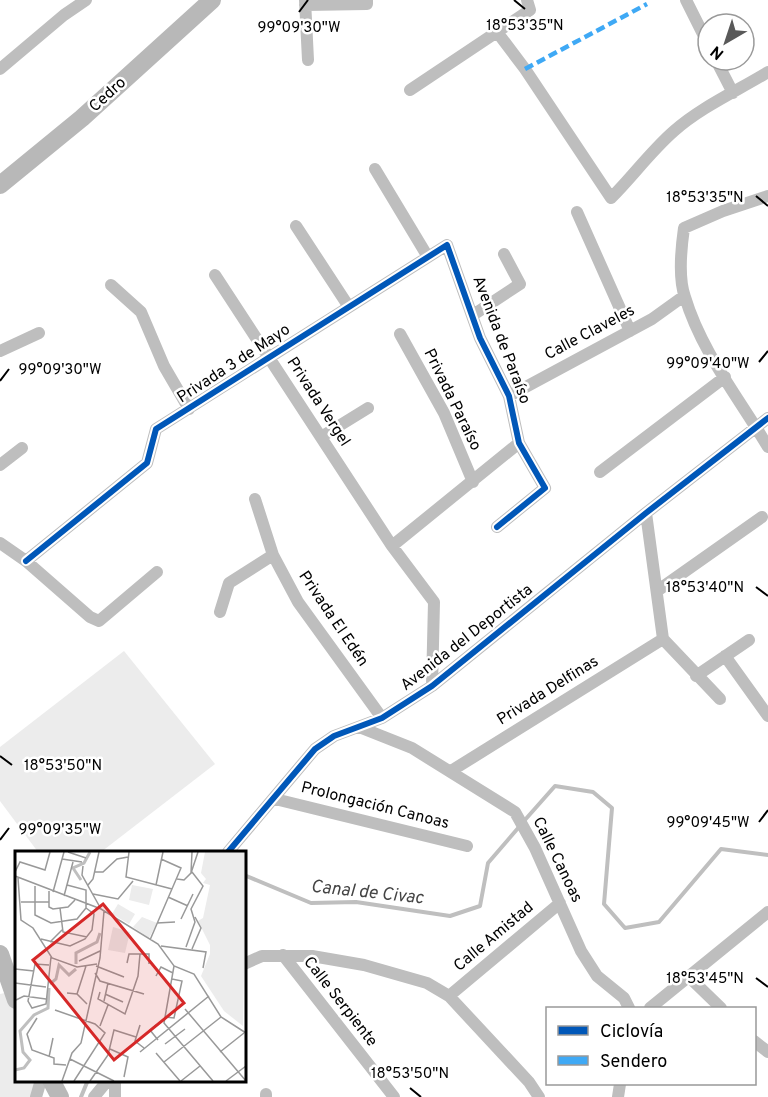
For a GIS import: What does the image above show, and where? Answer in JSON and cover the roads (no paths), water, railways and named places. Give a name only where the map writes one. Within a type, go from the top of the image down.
[{"type":"street","points":[[0,69],[64,15],[86,0]]},
{"type":"street","points":[[410,90],[530,10],[527,0]]},
{"type":"street","points":[[686,0],[696,20]]},
{"type":"street","points":[[308,60],[305,2],[367,2]]},
{"type":"street","name":"Cedro","points":[[0,185],[82,118],[203,3]]},
{"type":"street","points":[[497,32],[525,69],[611,198],[675,130],[768,72]]},
{"type":"street","points":[[722,72],[733,93]]},
{"type":"street","points":[[375,169],[428,257]]},
{"type":"street","points":[[768,196],[723,211],[684,228],[681,254],[684,296],[703,342],[768,447]]},
{"type":"street","points":[[577,212],[630,331]]},
{"type":"street","points":[[296,226],[349,307]]},
{"type":"street","name":"Privada 3 de Mayo","points":[[26,561],[147,463],[156,429],[447,245]]},
{"type":"street","name":"Avenida de Paraíso","points":[[447,245],[480,338],[509,396],[519,443],[545,488],[497,527]]},
{"type":"street","points":[[473,315],[520,284],[504,254]]},
{"type":"street","name":"Privada Vergel","points":[[215,275],[392,546],[434,602],[432,686]]},
{"type":"street","points":[[111,285],[141,312],[164,366],[189,409]]},
{"type":"street","name":"Calle Claveles","points":[[509,396],[652,319],[684,296]]},
{"type":"street","points":[[0,351],[39,333]]},
{"type":"street","name":"Privada Paraíso","points":[[400,334],[444,413],[473,482]]},
{"type":"street","points":[[600,472],[725,377]]},
{"type":"street","points":[[321,437],[368,408]]},
{"type":"street","name":"Avenida del Deportista","points":[[229,851],[315,749],[334,736],[382,718],[432,686],[646,513],[768,418]]},
{"type":"street","points":[[392,546],[519,443]]},
{"type":"street","points":[[0,465],[22,448]]},
{"type":"street","name":"Privada El Edén","points":[[255,499],[273,555],[298,602],[382,718]]},
{"type":"street","points":[[646,513],[663,639],[720,699]]},
{"type":"street","points":[[657,591],[762,517]]},
{"type":"street","points":[[0,543],[26,561],[90,616],[99,621],[158,572]]},
{"type":"street","points":[[220,612],[229,583],[273,555]]},
{"type":"street","name":"Privada Delfinas","points":[[451,771],[663,639]]},
{"type":"street","points":[[696,676],[749,640]]},
{"type":"street","points":[[725,656],[768,716]]},
{"type":"street","name":"Calle Canoas","points":[[359,727],[412,748],[514,812],[535,848],[581,951],[597,975],[624,998],[628,1007]]},
{"type":"street","name":"Prolongación Canoas","points":[[275,799],[467,846]]},
{"type":"street","name":"Calle Amistad","points":[[449,996],[560,903]]},
{"type":"street","points":[[651,1007],[768,912]]},
{"type":"street","points":[[0,954],[15,997]]},
{"type":"street","name":"Calle Serpiente","points":[[283,955],[394,1097]]},
{"type":"street","points":[[246,963],[262,956],[312,956],[364,965],[428,983],[449,996],[529,1082],[539,1097]]},
{"type":"street","points":[[689,977],[720,1007]]},
{"type":"street","points":[[756,1043],[768,1052]]},
{"type":"street","points":[[94,1097],[106,1082]]},
{"type":"street","points":[[36,1097],[51,1085]]},
{"type":"waterway","name":"Canal de Civac","points":[[524,821],[555,786],[593,792],[612,808],[604,904],[625,928],[659,922],[721,849],[768,855]]},
{"type":"waterway","name":"Canal de Civac","points":[[246,876],[311,903],[356,902],[450,916],[480,906],[488,863],[519,827]]},
{"type":"waterway","name":"Canal de Civac","points":[[81,1097],[87,1082]]}]
